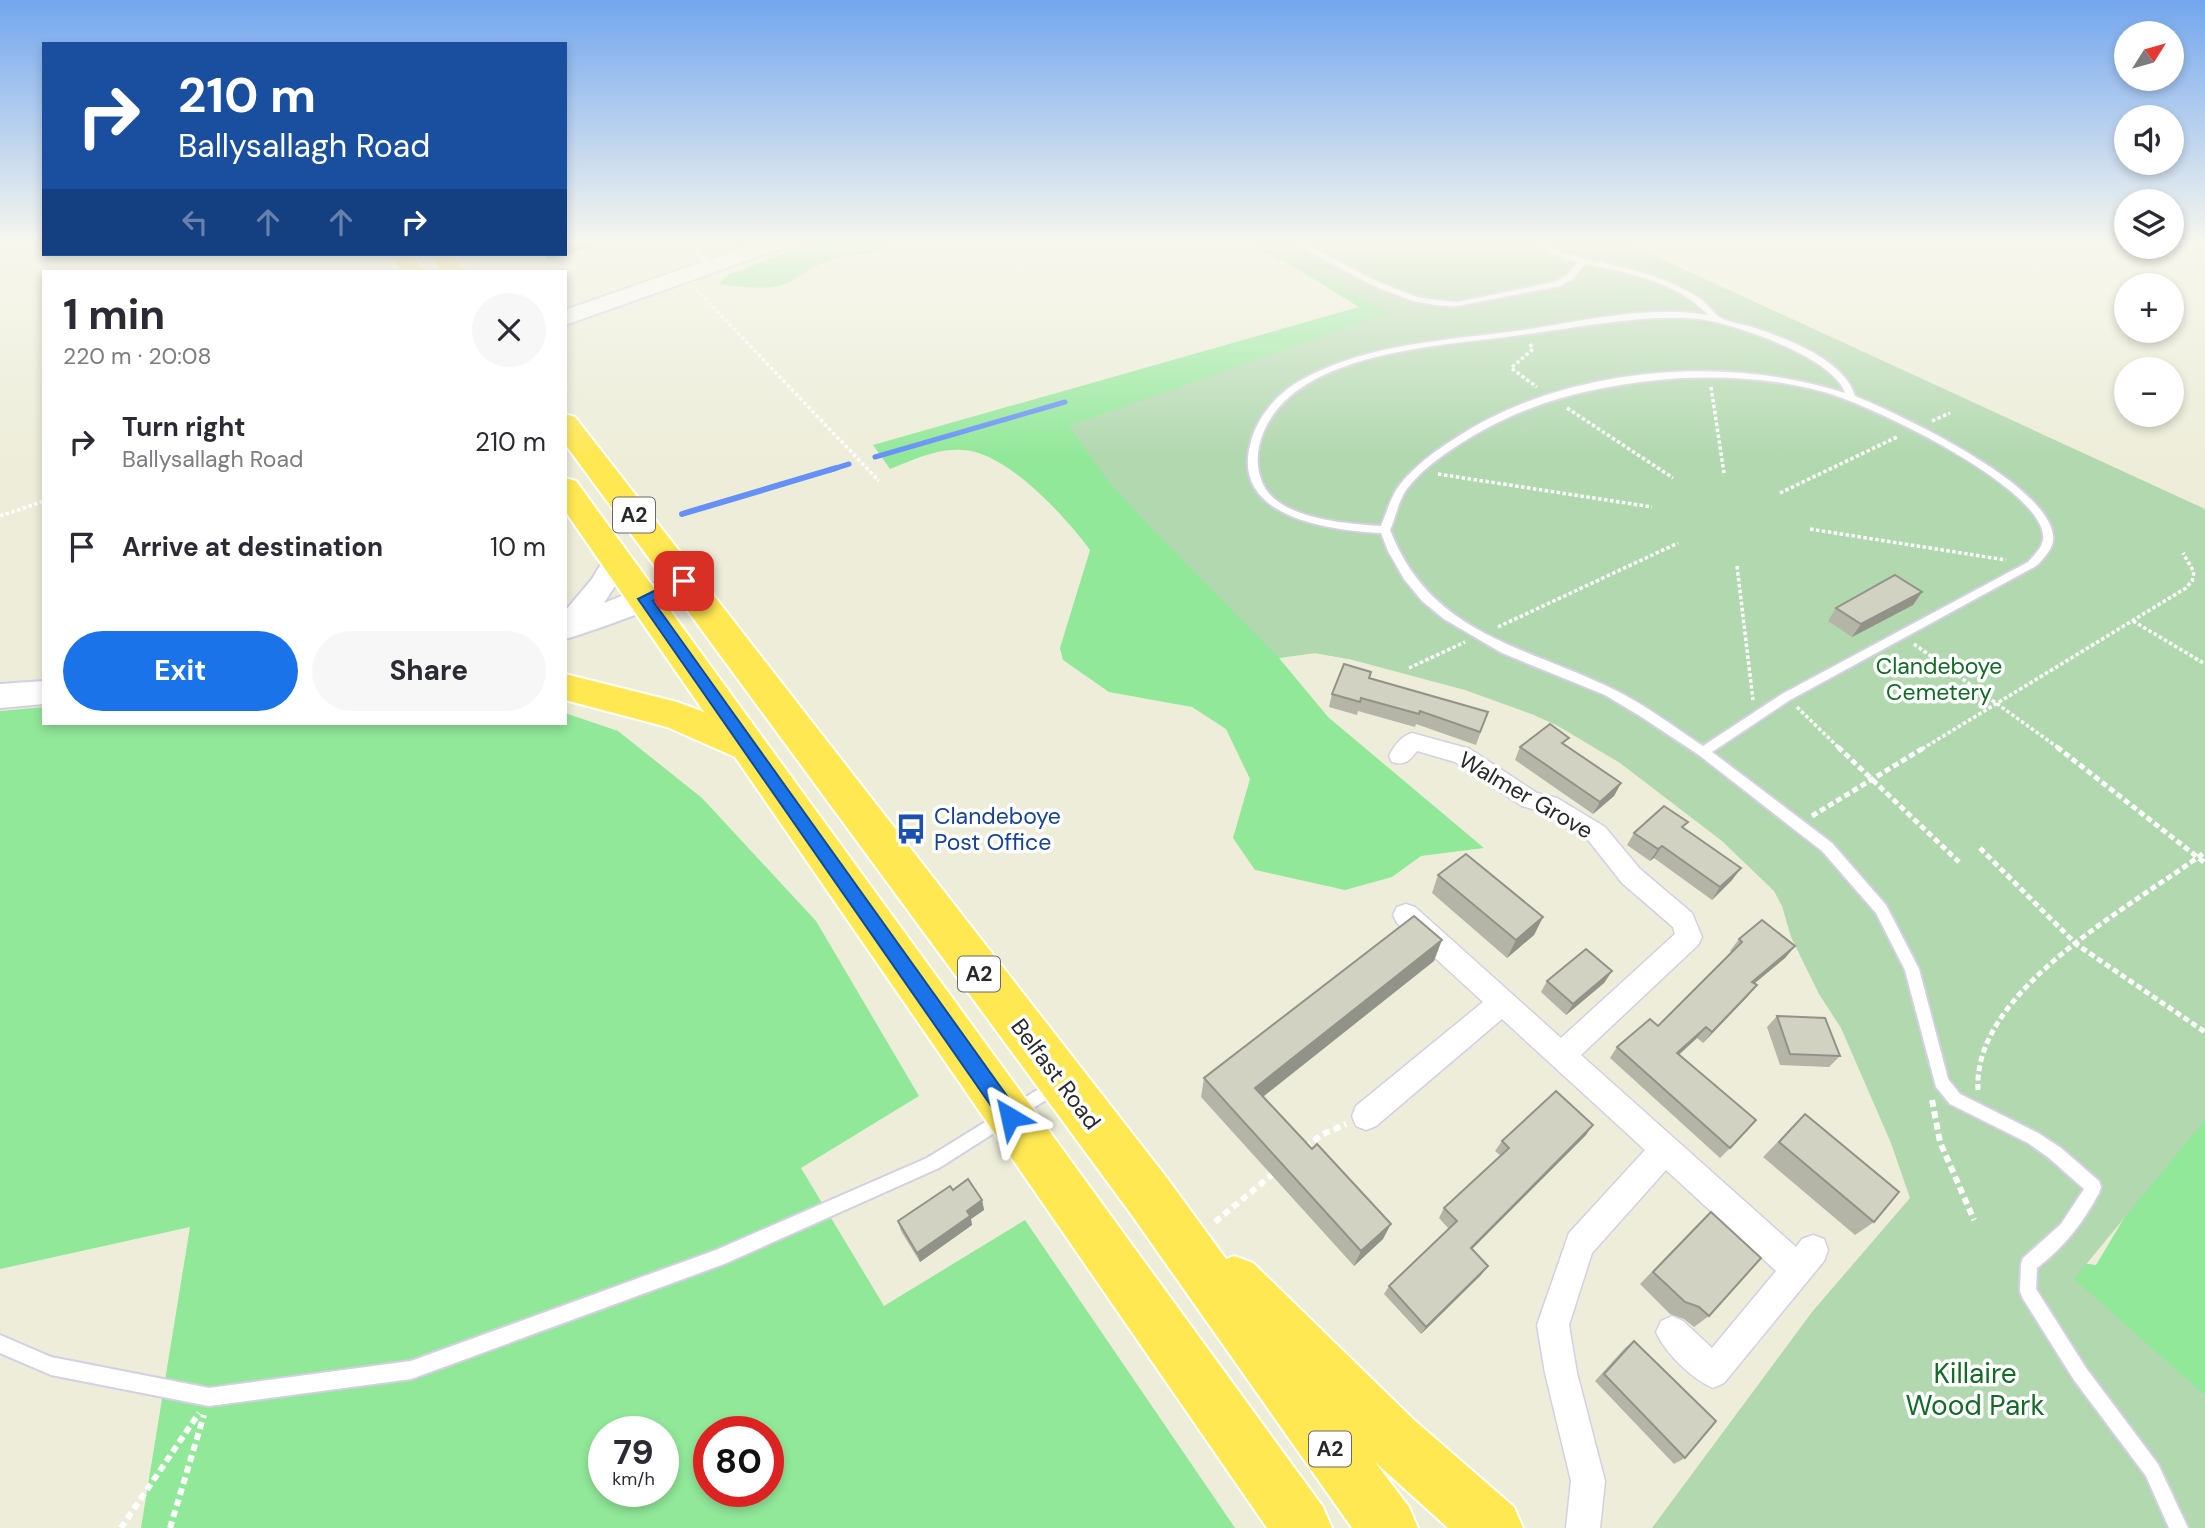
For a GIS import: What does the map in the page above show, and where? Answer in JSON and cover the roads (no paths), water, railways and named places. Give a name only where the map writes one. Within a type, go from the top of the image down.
[{"type":"highway","name":"Belfast Road","points":[[567,426],[1149,1196],[1388,1528]]},
{"type":"highway","name":"A2","points":[[567,491],[1302,1528]]},
{"type":"highway","points":[[567,688],[677,716],[749,748]]},
{"type":"highway","points":[[1149,1196],[1342,1391],[1440,1483],[1493,1528]]},
{"type":"street","points":[[567,627],[603,586],[617,561]]},
{"type":"street","points":[[567,628],[645,599],[684,581]]},
{"type":"street","points":[[0,696],[42,692]]},
{"type":"street","name":"Walmer Grove","points":[[1401,756],[1412,741],[1462,755],[1530,800],[1549,805],[1597,834],[1631,876],[1684,920],[1689,937],[1560,1057]]},
{"type":"street","points":[[1406,915],[1665,1150],[1805,1259],[1713,1372],[1672,1332]]},
{"type":"street","points":[[1366,1116],[1501,1003]]},
{"type":"street","points":[[1578,1524],[1588,1481],[1583,1451],[1561,1373],[1553,1325],[1580,1244],[1665,1150]]},
{"type":"lane","points":[[1385,530],[1343,528],[1301,518],[1277,505],[1255,480],[1250,460],[1258,432],[1283,397],[1327,371],[1426,346],[1638,317],[1669,315]]},
{"type":"lane","points":[[1678,315],[1716,319],[1761,332],[1821,364],[1845,382],[1852,398]]},
{"type":"lane","points":[[1712,315],[1716,319]]},
{"type":"lane","points":[[1703,752],[1786,697],[2032,564],[2044,552],[2048,533],[2043,518],[2032,503],[2014,487],[1915,428],[1852,398],[1759,377],[1710,374],[1637,381],[1550,396],[1488,423],[1418,470],[1400,492],[1385,530],[1393,551],[1408,576],[1426,598],[1448,616],[1479,636],[1609,692],[1703,752],[1827,847],[1881,909],[1912,970],[1941,1082],[1955,1099],[2033,1138],[2055,1153],[2093,1187],[2078,1218],[2049,1249],[2029,1264],[2028,1291],[2080,1374],[2152,1470],[2179,1528]]},
{"type":"lane","points":[[0,1344],[51,1366],[209,1398],[411,1370],[718,1258],[933,1163],[1062,1082]]},
{"type":"waterway","points":[[875,457],[1065,402]]},
{"type":"waterway","points":[[830,470],[849,464]]},
{"type":"waterway","points":[[682,514],[836,468]]},
{"type":"place","name":"Clandeboye Post Office","points":[[911,829]]},
{"type":"park label","name":"Clandeboye Cemetery","points":[[1939,679]]},
{"type":"park label","name":"Killaire Wood Park","points":[[1975,1389]]}]
